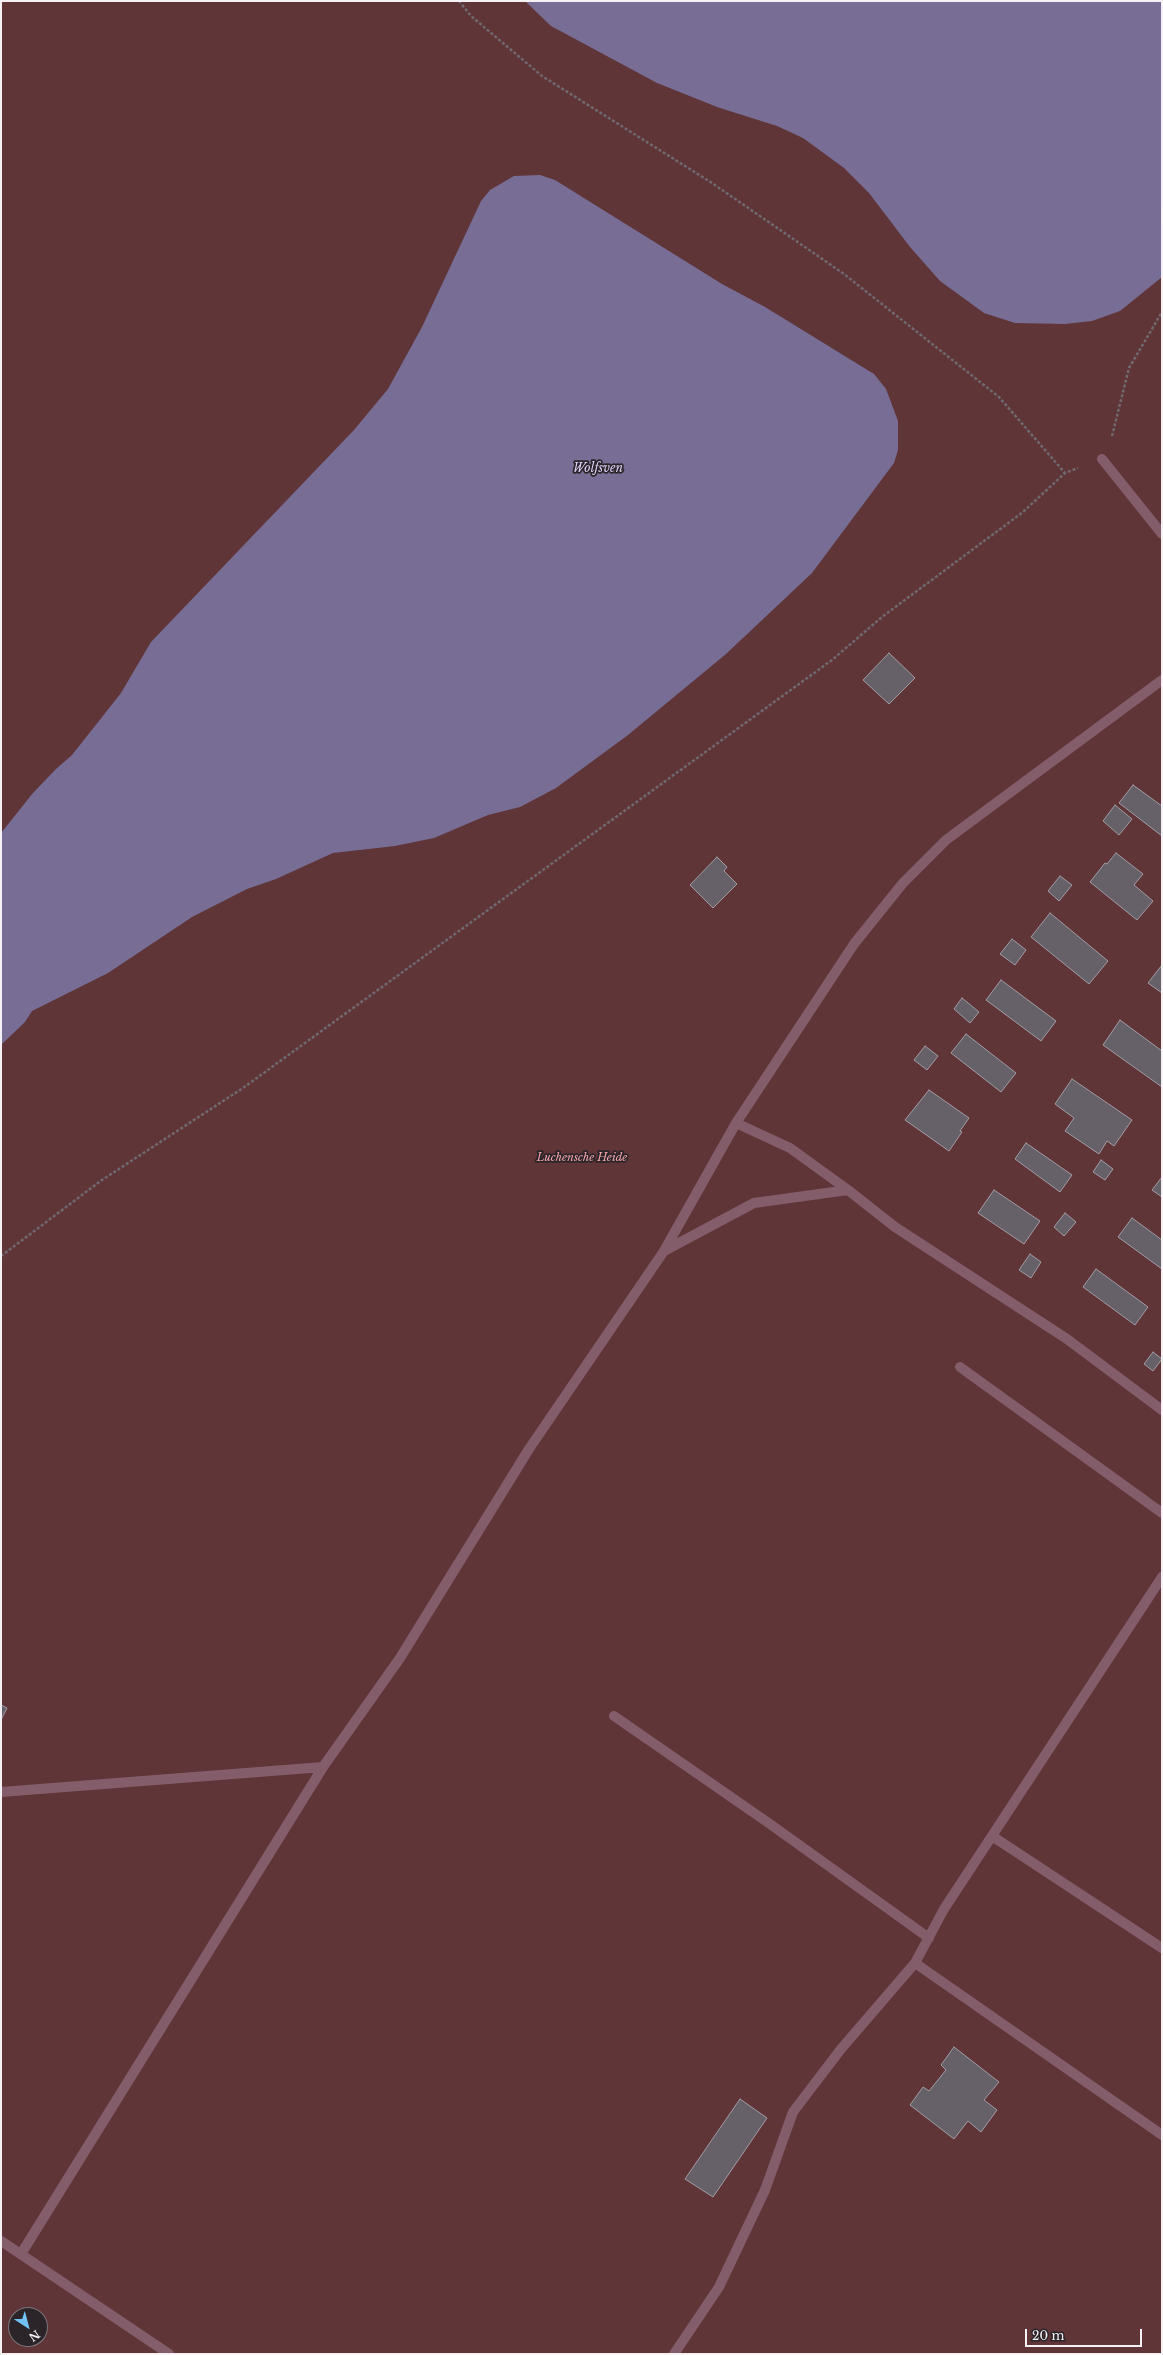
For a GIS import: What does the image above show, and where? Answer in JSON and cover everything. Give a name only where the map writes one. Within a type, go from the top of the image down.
[{"type":"lane","points":[[1102,459],[1162,534]]},
{"type":"lane","points":[[21,2254],[323,1768],[400,1658],[529,1449],[664,1251],[736,1123],[854,944],[904,883],[946,840],[1162,680]]},
{"type":"lane","points":[[736,1123],[790,1148],[848,1190],[895,1227],[1067,1339],[1162,1410]]},
{"type":"lane","points":[[664,1251],[754,1203],[848,1190]]},
{"type":"lane","points":[[960,1367],[1162,1513]]},
{"type":"lane","points":[[674,2354],[719,2287],[764,2190],[793,2112],[841,2049],[915,1963],[992,1836],[1162,1577]]},
{"type":"lane","points":[[614,1716],[770,1824],[929,1938]]},
{"type":"lane","points":[[1,1792],[323,1768]]},
{"type":"lane","points":[[992,1836],[1162,1948]]},
{"type":"lane","points":[[915,1963],[1162,2135]]},
{"type":"lane","points":[[1,2241],[169,2354]]},
{"type":"path","points":[[459,1],[471,16],[542,76],[712,182],[844,274],[1000,397],[1065,473]]},
{"type":"path","points":[[1,1256],[102,1180],[243,1088],[832,660],[882,617],[1023,512],[1065,473],[1102,459],[1112,435],[1129,368],[1162,312]]},
{"type":"green space","name":"Luchensche Heide","points":[[1,1],[1162,1],[1162,2354],[1,2354]]},
{"type":"water","points":[[525,1],[1162,1],[1162,277],[1120,311],[1092,321],[1065,324],[1015,323],[984,313],[940,281],[910,247],[869,193],[844,168],[803,138],[777,126],[717,107],[657,83],[551,26]]},
{"type":"water","name":"Wolfsven","points":[[540,175],[555,180],[722,284],[765,307],[874,374],[886,389],[898,421],[898,450],[894,463],[812,573],[726,654],[628,735],[556,788],[520,807],[488,815],[434,838],[395,846],[333,853],[276,879],[247,889],[192,917],[108,973],[32,1011],[25,1022],[1,1045],[1,833],[33,793],[72,755],[121,693],[151,642],[354,430],[388,389],[422,327],[481,201],[490,190],[514,176]]},
{"type":"building","points":[[889,653],[915,678],[889,704],[863,680]]},
{"type":"building","points":[[1133,785],[1162,806],[1162,836],[1119,803]]},
{"type":"building","points":[[1115,805],[1132,819],[1119,835],[1103,821]]},
{"type":"building","points":[[1116,853],[1143,874],[1134,885],[1153,901],[1137,920],[1090,882],[1105,863],[1107,864]]},
{"type":"building","points":[[717,857],[727,867],[724,871],[737,884],[713,908],[690,885]]},
{"type":"building","points":[[1060,876],[1072,885],[1059,901],[1048,891]]},
{"type":"building","points":[[1050,913],[1108,961],[1089,984],[1031,937]]},
{"type":"building","points":[[1012,939],[1026,950],[1015,965],[1000,954]]},
{"type":"building","points":[[1162,965],[1162,993],[1148,983]]},
{"type":"building","points":[[1001,980],[1056,1021],[1041,1041],[986,1000]]},
{"type":"building","points":[[962,998],[979,1012],[970,1023],[954,1009]]},
{"type":"building","points":[[1120,1020],[1162,1051],[1162,1087],[1103,1045]]},
{"type":"building","points":[[966,1034],[1016,1073],[1001,1092],[951,1053]]},
{"type":"building","points":[[925,1046],[938,1056],[927,1070],[914,1060]]},
{"type":"building","points":[[1072,1079],[1132,1120],[1114,1146],[1107,1141],[1099,1154],[1065,1131],[1074,1118],[1055,1104]]},
{"type":"building","points":[[929,1090],[969,1118],[960,1131],[962,1132],[949,1151],[905,1120]]},
{"type":"building","points":[[1026,1143],[1072,1175],[1060,1192],[1015,1159]]},
{"type":"building","points":[[1101,1160],[1113,1169],[1105,1180],[1093,1172]]},
{"type":"building","points":[[1162,1177],[1162,1197],[1152,1190]]},
{"type":"building","points":[[994,1190],[1040,1221],[1024,1244],[978,1213]]},
{"type":"building","points":[[1065,1213],[1076,1222],[1064,1236],[1054,1227]]},
{"type":"building","points":[[1132,1218],[1162,1240],[1162,1269],[1118,1237]]},
{"type":"building","points":[[1030,1254],[1041,1262],[1031,1278],[1019,1270]]},
{"type":"building","points":[[1096,1269],[1148,1307],[1135,1325],[1083,1287]]},
{"type":"building","points":[[1153,1352],[1162,1359],[1153,1371],[1144,1364]]},
{"type":"building","points":[[1,1705],[7,1708],[1,1720]]},
{"type":"building","points":[[954,2047],[999,2082],[984,2100],[997,2110],[981,2132],[968,2121],[954,2139],[910,2105],[923,2087],[929,2091],[946,2070],[941,2065]]},
{"type":"building","points":[[740,2099],[767,2118],[713,2197],[685,2179]]}]
